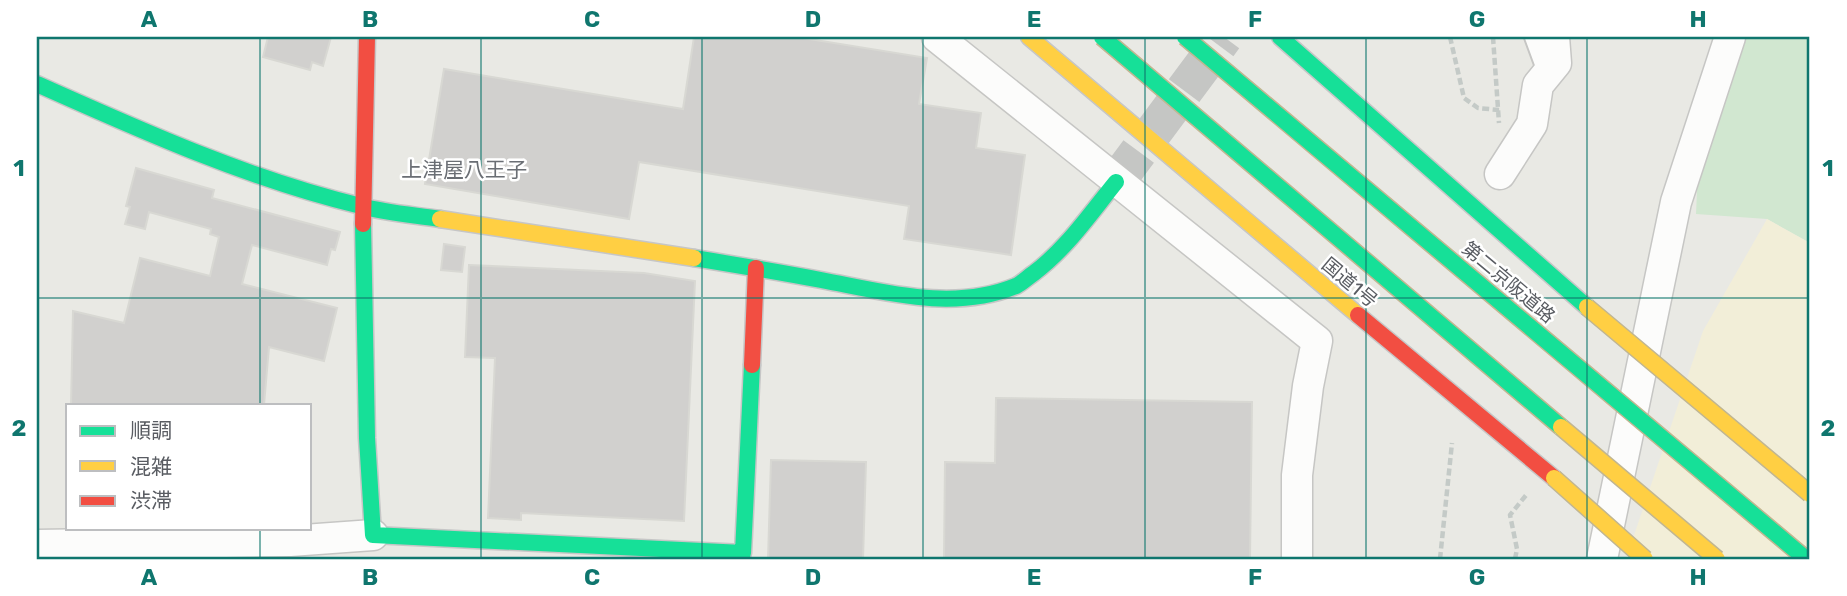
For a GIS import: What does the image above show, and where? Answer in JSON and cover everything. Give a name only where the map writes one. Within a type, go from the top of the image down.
[{"type":"main road","points":[[367,37],[363,207],[367,439],[373,536],[743,553],[755,268]]},
{"type":"main road","name":"国道1号","points":[[1029,37],[1345,306],[1554,478],[1645,559]]},
{"type":"main road","name":"第二京阪道路","points":[[1185,37],[1806,559]]},
{"type":"main road","points":[[1280,37],[1587,307],[1810,494]]},
{"type":"main road","points":[[1104,40],[1717,559]]},
{"type":"main road","points":[[37,85],[141,131],[313,194],[363,207],[755,268],[910,297],[951,300],[987,294],[1017,285],[1063,247],[1116,182]]},
{"type":"street","points":[[937,37],[1317,341],[1308,386],[1297,475],[1297,559]]},
{"type":"street","points":[[1500,174],[1532,124],[1538,85],[1556,63],[1554,37]]},
{"type":"street","points":[[1602,559],[1676,202],[1730,37]]},
{"type":"street","points":[[37,545],[289,550],[373,536]]},
{"type":"lane","points":[[1532,37],[1546,75]]},
{"type":"lane","points":[[1792,559],[1810,538]]},
{"type":"path","points":[[1450,37],[1464,98],[1478,108],[1499,110]]},
{"type":"path","points":[[1493,37],[1499,110],[1500,174]]},
{"type":"path","points":[[1440,559],[1452,443]]},
{"type":"path","points":[[1515,559],[1517,549],[1510,515],[1532,487]]},
{"type":"green space","points":[[1747,37],[1810,37],[1810,243],[1767,219],[1696,214],[1698,168]]},
{"type":"sand","points":[[1767,219],[1810,243],[1810,559],[1626,559],[1703,331]]},
{"type":"building","points":[[268,37],[331,37],[323,66],[312,62],[310,70],[263,57]]},
{"type":"building","points":[[694,37],[797,37],[927,58],[919,104],[981,113],[976,148],[1025,155],[1011,255],[904,239],[909,206],[639,162],[629,219],[425,184],[444,69],[683,109]]},
{"type":"building","points":[[136,168],[214,190],[212,198],[340,232],[335,250],[331,249],[327,265],[252,245],[242,284],[337,308],[324,361],[269,347],[264,404],[71,404],[73,311],[124,323],[140,258],[210,276],[219,237],[210,234],[211,229],[149,212],[145,229],[125,224],[130,207],[126,206]]},
{"type":"building","points":[[444,244],[465,247],[462,272],[441,270]]},
{"type":"building","points":[[469,265],[644,273],[695,281],[684,521],[521,513],[521,520],[488,518],[495,358],[465,357]]},
{"type":"building","points":[[996,398],[1252,402],[1250,559],[944,559],[945,462],[995,463]]},
{"type":"building","points":[[771,460],[866,462],[863,559],[768,559]]},
{"type":"tunnel","points":[[1116,182],[1224,37]]},
{"type":"traffic: fast","points":[[1102,37],[1561,427]]},
{"type":"traffic: fast","points":[[1185,37],[1806,559]]},
{"type":"traffic: fast","points":[[1280,37],[1587,307]]},
{"type":"traffic: fast","points":[[37,84],[156,136],[278,182],[371,208],[440,219]]},
{"type":"traffic: fast","points":[[694,258],[894,294],[943,299],[992,294],[1018,285],[1046,263],[1078,230],[1116,182]]},
{"type":"traffic: fast","points":[[363,224],[367,438],[373,535],[743,553],[752,365]]},
{"type":"traffic: slow","points":[[1029,37],[1358,315]]},
{"type":"traffic: slow","points":[[440,219],[694,258]]},
{"type":"traffic: slow","points":[[1587,307],[1810,494]]},
{"type":"traffic: slow","points":[[1561,427],[1717,559]]},
{"type":"traffic: slow","points":[[1554,478],[1645,559]]},
{"type":"traffic: jam","points":[[363,224],[367,37]]},
{"type":"traffic: jam","points":[[752,365],[756,268]]},
{"type":"traffic: jam","points":[[1358,315],[1554,478]]},
{"type":"district","name":"上津屋八王子","points":[[464,170]]}]
